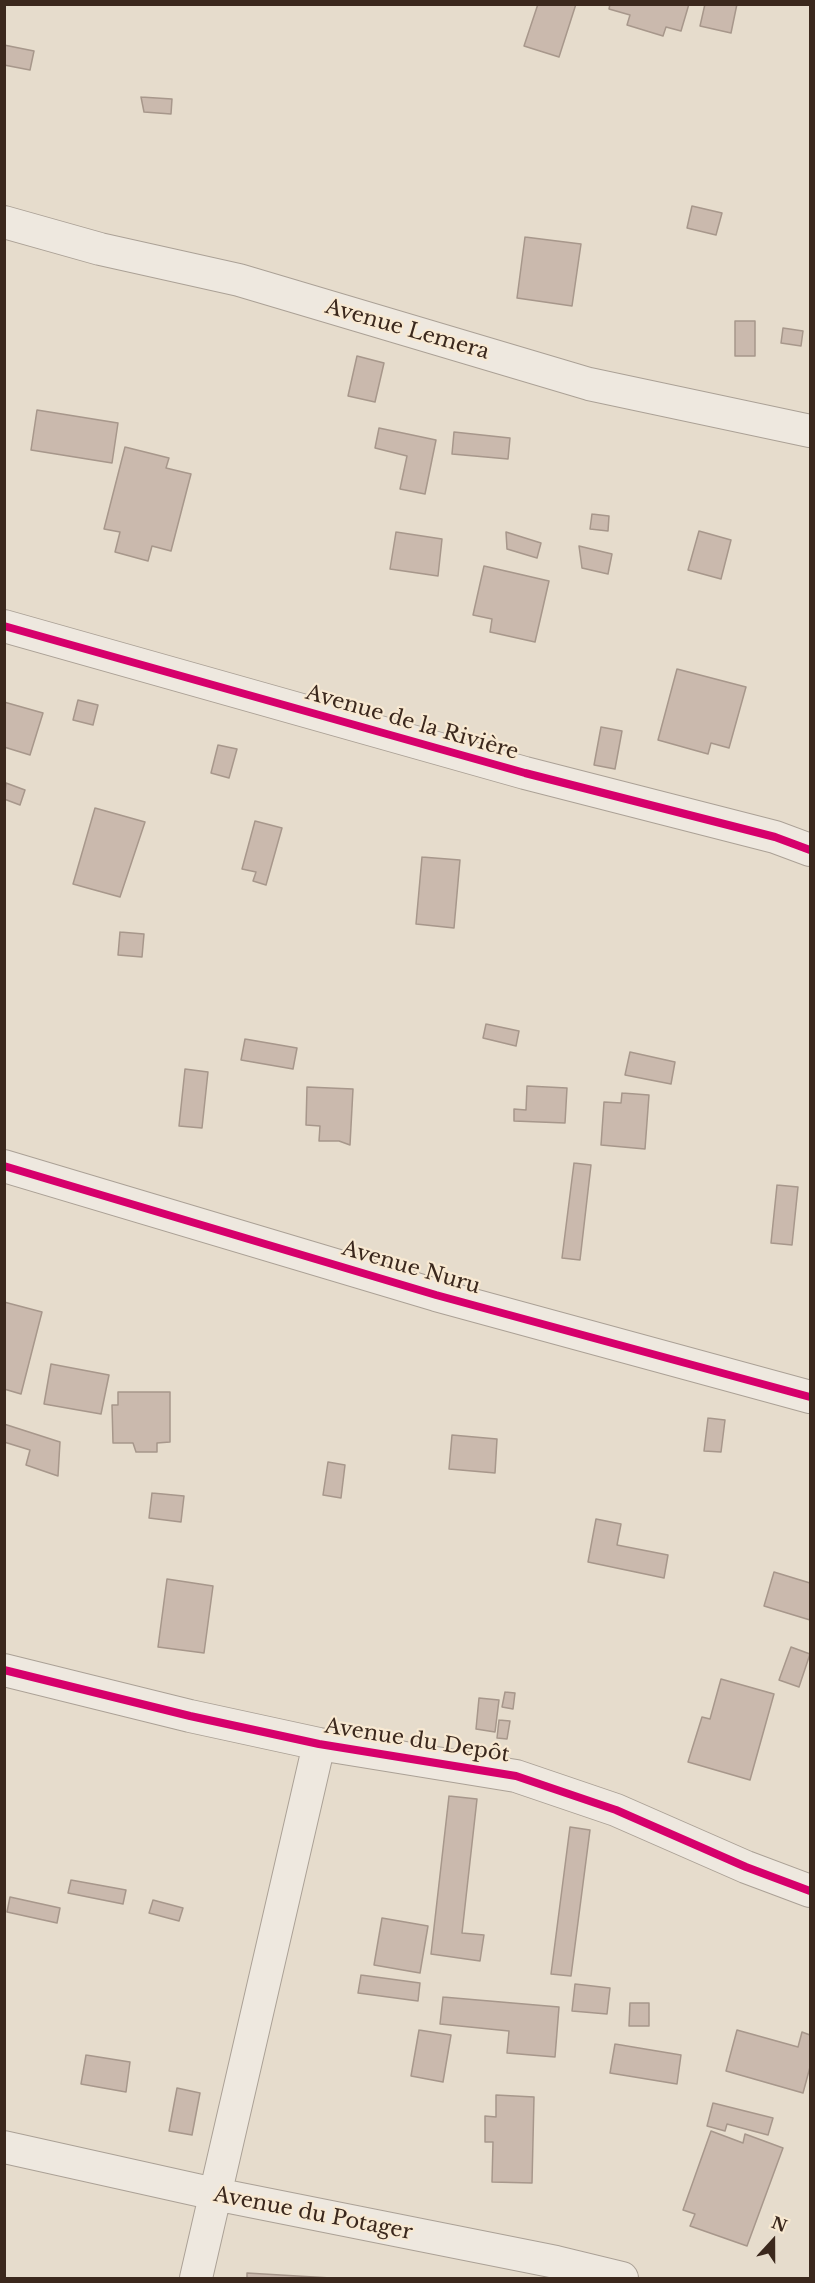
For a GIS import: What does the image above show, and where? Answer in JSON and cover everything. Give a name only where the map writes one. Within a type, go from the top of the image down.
[{"type":"street","name":"Avenue Lemera","points":[[4,222],[100,249],[239,280],[589,384],[810,431]]},
{"type":"street","name":"Avenue de la Rivière","points":[[4,626],[525,773],[775,837],[810,850]]},
{"type":"street","name":"Avenue Nuru","points":[[4,1166],[436,1295],[810,1397]]},
{"type":"street","name":"Avenue du Depôt","points":[[4,1670],[190,1716],[319,1744],[516,1776],[616,1810],[746,1867],[810,1891]]},
{"type":"street","points":[[196,2278],[319,1744]]},
{"type":"street","name":"Avenue du Potager","points":[[4,2147],[215,2194],[556,2262],[622,2278]]},
{"type":"building","points":[[538,4],[576,4],[559,57],[524,46]]},
{"type":"building","points":[[610,4],[689,4],[681,31],[666,27],[663,36],[627,25],[630,15],[609,9]]},
{"type":"building","points":[[705,4],[737,4],[731,33],[700,26]]},
{"type":"building","points":[[4,45],[34,51],[30,70],[4,65]]},
{"type":"building","points":[[141,97],[172,99],[171,114],[144,112]]},
{"type":"building","points":[[692,206],[722,213],[716,235],[687,228]]},
{"type":"building","points":[[525,237],[581,244],[572,306],[517,298]]},
{"type":"building","points":[[735,321],[755,321],[755,356],[735,356]]},
{"type":"building","points":[[783,328],[803,331],[801,346],[781,343]]},
{"type":"building","points":[[357,356],[384,363],[375,402],[348,396]]},
{"type":"building","points":[[37,410],[118,423],[112,463],[31,450]]},
{"type":"building","points":[[379,428],[436,440],[425,494],[400,489],[407,456],[375,448]]},
{"type":"building","points":[[454,432],[510,438],[508,459],[452,454]]},
{"type":"building","points":[[125,447],[169,458],[166,468],[191,474],[171,551],[152,546],[148,561],[115,552],[120,532],[104,529]]},
{"type":"building","points":[[592,514],[609,516],[608,531],[590,529]]},
{"type":"building","points":[[699,531],[731,540],[721,579],[688,570]]},
{"type":"building","points":[[396,532],[442,539],[438,576],[390,569]]},
{"type":"building","points":[[506,532],[541,543],[537,558],[507,549]]},
{"type":"building","points":[[579,546],[612,554],[608,574],[582,568]]},
{"type":"building","points":[[484,566],[549,581],[535,642],[490,632],[492,619],[473,615]]},
{"type":"building","points":[[677,669],[746,687],[729,748],[711,743],[708,754],[658,740]]},
{"type":"building","points":[[78,700],[98,705],[93,725],[73,720]]},
{"type":"building","points":[[4,702],[43,713],[30,755],[4,747]]},
{"type":"building","points":[[601,727],[622,731],[615,769],[594,765]]},
{"type":"building","points":[[218,745],[237,749],[229,778],[211,773]]},
{"type":"building","points":[[6,783],[25,790],[20,805],[4,799]]},
{"type":"building","points":[[95,808],[145,822],[120,897],[73,884]]},
{"type":"building","points":[[255,821],[282,828],[266,885],[253,881],[256,872],[242,869]]},
{"type":"building","points":[[422,857],[460,860],[454,928],[416,924]]},
{"type":"building","points":[[120,932],[144,934],[142,957],[118,955]]},
{"type":"building","points":[[486,1024],[519,1031],[516,1046],[483,1038]]},
{"type":"building","points":[[245,1039],[297,1048],[293,1069],[241,1060]]},
{"type":"building","points":[[630,1052],[675,1062],[671,1084],[625,1075]]},
{"type":"building","points":[[185,1069],[208,1072],[202,1128],[179,1126]]},
{"type":"building","points":[[527,1086],[567,1088],[565,1123],[514,1121],[514,1109],[526,1110]]},
{"type":"building","points":[[307,1087],[353,1089],[350,1145],[339,1141],[319,1141],[320,1126],[306,1125]]},
{"type":"building","points":[[622,1093],[649,1095],[645,1149],[601,1145],[604,1102],[621,1103]]},
{"type":"building","points":[[574,1163],[591,1165],[580,1260],[562,1258]]},
{"type":"building","points":[[777,1185],[798,1187],[792,1245],[771,1243]]},
{"type":"building","points":[[4,1302],[42,1312],[21,1394],[4,1389]]},
{"type":"building","points":[[51,1364],[109,1375],[101,1414],[44,1404]]},
{"type":"building","points":[[118,1392],[170,1392],[170,1442],[157,1443],[157,1452],[136,1452],[133,1443],[113,1443],[112,1405],[118,1405]]},
{"type":"building","points":[[708,1418],[725,1420],[721,1452],[704,1451]]},
{"type":"building","points":[[4,1424],[60,1442],[58,1476],[26,1465],[30,1450],[4,1442]]},
{"type":"building","points":[[452,1435],[497,1439],[495,1473],[449,1469]]},
{"type":"building","points":[[328,1462],[345,1465],[341,1498],[323,1495]]},
{"type":"building","points":[[152,1493],[184,1496],[181,1522],[149,1518]]},
{"type":"building","points":[[596,1519],[621,1524],[617,1545],[668,1555],[664,1578],[588,1562]]},
{"type":"building","points":[[774,1572],[810,1583],[810,1620],[764,1606]]},
{"type":"building","points":[[167,1579],[213,1586],[204,1653],[158,1647]]},
{"type":"building","points":[[791,1647],[810,1654],[799,1687],[779,1680]]},
{"type":"building","points":[[721,1679],[774,1694],[750,1780],[688,1762],[702,1717],[710,1719]]},
{"type":"building","points":[[505,1692],[515,1693],[513,1709],[502,1707]]},
{"type":"building","points":[[479,1698],[499,1700],[495,1732],[476,1729]]},
{"type":"building","points":[[499,1720],[510,1721],[507,1739],[497,1738]]},
{"type":"building","points":[[449,1796],[477,1799],[462,1933],[484,1935],[480,1961],[431,1954]]},
{"type":"building","points":[[570,1827],[590,1830],[571,1976],[551,1974]]},
{"type":"building","points":[[71,1880],[126,1890],[123,1904],[68,1893]]},
{"type":"building","points":[[10,1897],[60,1908],[57,1923],[7,1912]]},
{"type":"building","points":[[153,1900],[183,1908],[179,1921],[149,1913]]},
{"type":"building","points":[[382,1918],[428,1926],[420,1973],[374,1965]]},
{"type":"building","points":[[361,1975],[420,1983],[418,2001],[358,1993]]},
{"type":"building","points":[[575,1984],[610,1988],[607,2014],[572,2011]]},
{"type":"building","points":[[443,1997],[559,2007],[555,2057],[507,2053],[509,2031],[440,2024]]},
{"type":"building","points":[[630,2003],[649,2003],[649,2026],[629,2026]]},
{"type":"building","points":[[419,2030],[451,2035],[443,2082],[411,2076]]},
{"type":"building","points":[[737,2030],[798,2047],[802,2032],[810,2035],[810,2067],[803,2093],[726,2071]]},
{"type":"building","points":[[615,2044],[681,2055],[677,2084],[610,2073]]},
{"type":"building","points":[[86,2055],[130,2062],[126,2092],[81,2084]]},
{"type":"building","points":[[177,2088],[200,2093],[192,2135],[169,2131]]},
{"type":"building","points":[[496,2095],[534,2097],[532,2183],[492,2182],[493,2142],[485,2142],[485,2116],[496,2117]]},
{"type":"building","points":[[713,2103],[773,2118],[768,2135],[727,2124],[725,2131],[707,2126]]},
{"type":"building","points":[[711,2131],[743,2143],[745,2134],[783,2148],[747,2246],[690,2226],[695,2214],[683,2210]]},
{"type":"building","points":[[247,2273],[331,2278],[247,2278]]},
{"type":"cycle path","points":[[4,626],[525,773],[775,837],[810,850]]},
{"type":"cycle path","points":[[4,1166],[436,1295],[810,1397]]},
{"type":"cycle path","points":[[4,1670],[190,1716],[319,1744],[516,1776],[616,1810],[746,1867],[810,1891]]}]
